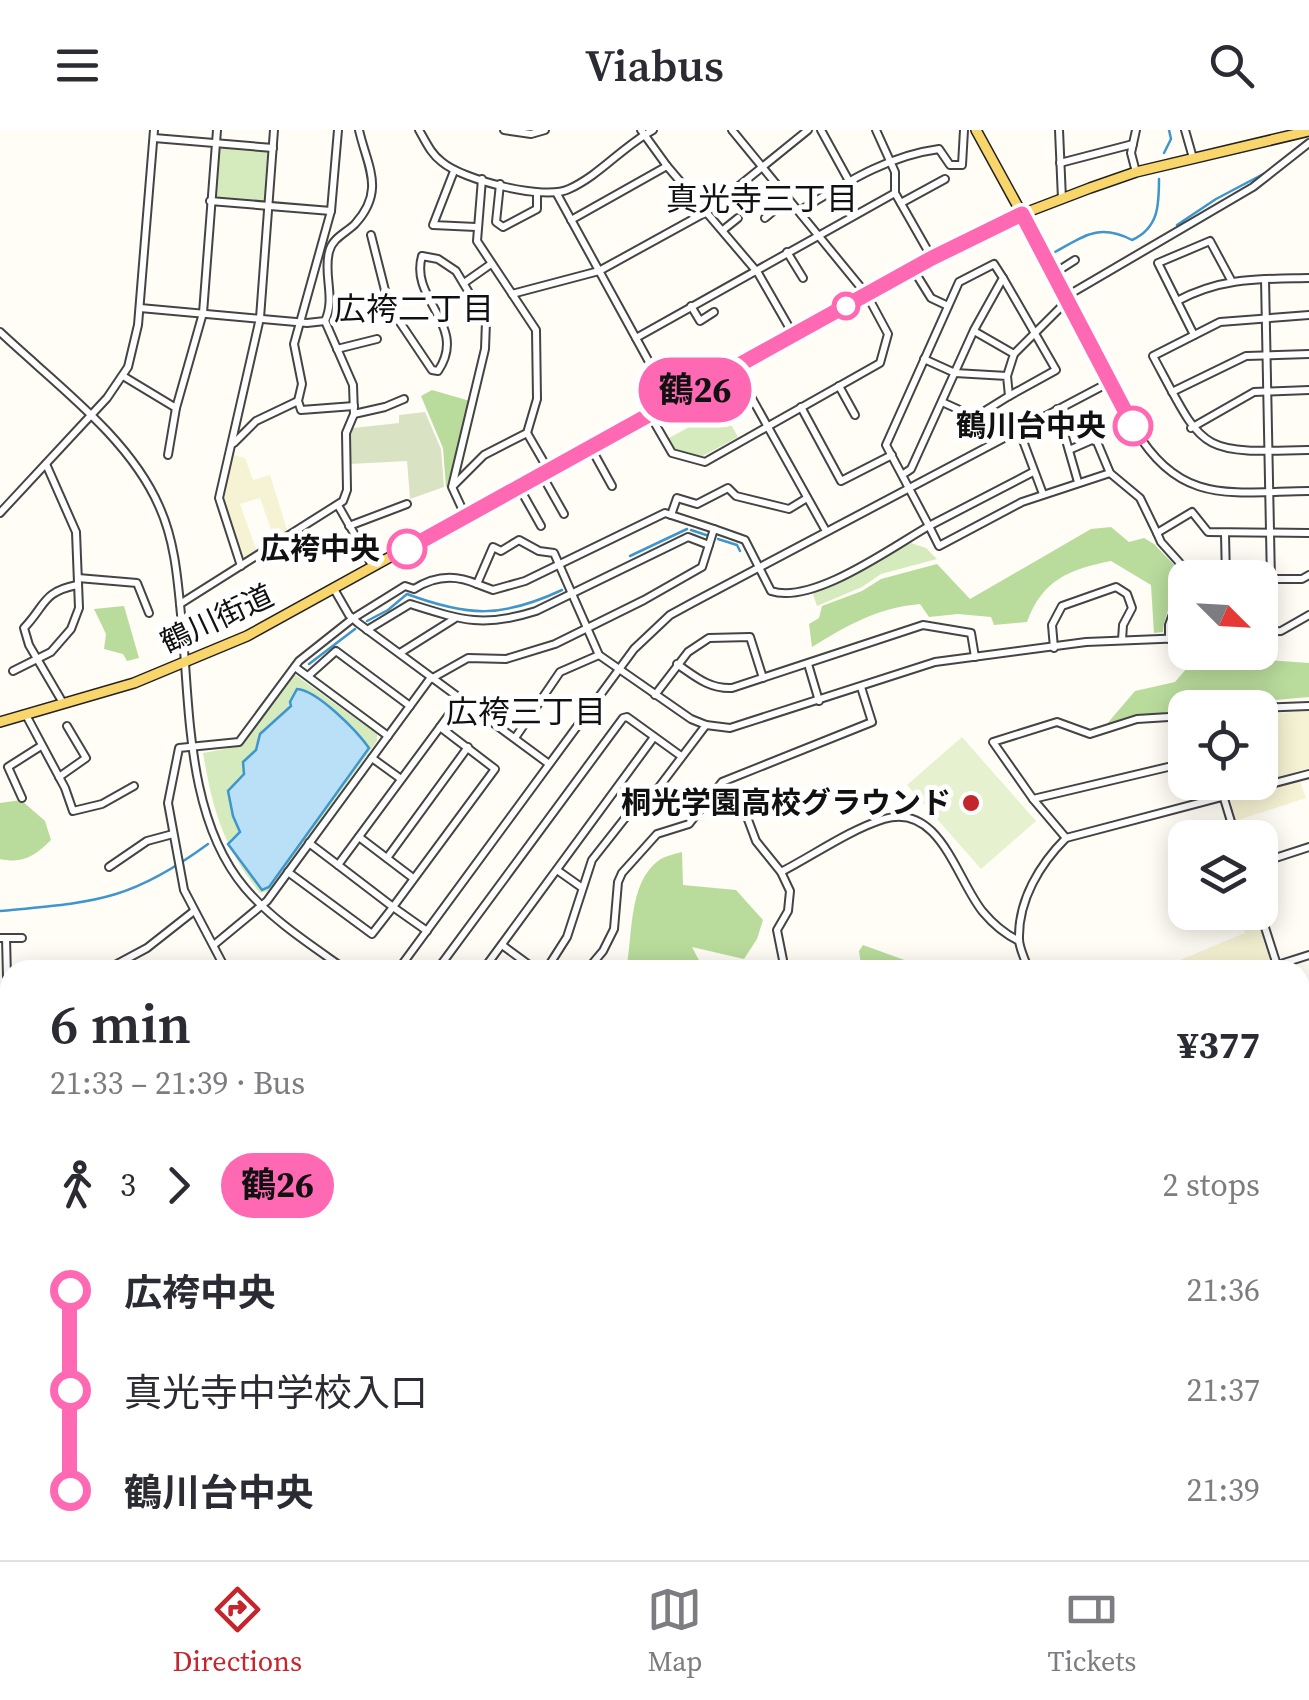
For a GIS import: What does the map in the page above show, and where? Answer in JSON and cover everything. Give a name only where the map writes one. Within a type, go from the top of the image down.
[{"type":"main road","points":[[976,130],[1022,214]]},
{"type":"main road","name":"鶴川街道","points":[[0,722],[186,664],[247,636],[932,258],[1022,214],[1136,172],[1309,131]]},
{"type":"street","points":[[168,455],[176,408],[203,313],[217,130]]},
{"type":"street","points":[[241,566],[218,498],[260,318],[274,130]]},
{"type":"street","points":[[338,130],[331,211],[294,344],[302,384],[298,401],[301,410],[354,410],[385,408],[404,399]]},
{"type":"street","points":[[180,604],[339,507],[346,495],[346,433],[354,410],[353,385],[324,321],[331,293],[328,254],[333,243],[357,222],[373,187],[374,172],[364,154],[359,130]]},
{"type":"street","points":[[504,130],[532,134],[545,130]]},
{"type":"street","points":[[421,131],[431,152],[454,171],[537,193],[557,194],[577,186],[642,133],[653,130]]},
{"type":"street","points":[[650,414],[672,453],[705,462],[880,363],[888,334],[867,295],[732,130]]},
{"type":"street","points":[[511,294],[599,271],[708,211],[808,130]]},
{"type":"street","points":[[821,130],[849,182]]},
{"type":"street","points":[[876,130],[895,172],[894,193],[932,258]]},
{"type":"street","points":[[798,212],[890,159],[939,149],[950,165],[962,164],[964,130]]},
{"type":"street","points":[[1058,130],[1062,198]]},
{"type":"street","points":[[1136,130],[1131,153],[1136,172]]},
{"type":"street","points":[[1185,130],[1192,158]]},
{"type":"street","points":[[642,133],[754,269],[793,336]]},
{"type":"street","points":[[0,513],[123,376],[136,342],[154,134],[273,148]]},
{"type":"street","points":[[1009,396],[1007,376],[1014,354],[1066,299],[1252,187],[1309,143]]},
{"type":"street","points":[[1060,162],[1133,144]]},
{"type":"street","points":[[571,220],[667,166]]},
{"type":"street","points":[[454,171],[434,225],[476,227]]},
{"type":"street","points":[[901,203],[938,187],[945,178]]},
{"type":"street","points":[[482,179],[476,227],[481,252],[536,330],[537,399],[527,433],[564,514]]},
{"type":"street","points":[[500,184],[496,222],[503,227],[537,209],[537,193]]},
{"type":"street","points":[[636,338],[894,193]]},
{"type":"street","points":[[557,194],[672,403]]},
{"type":"street","points":[[765,218],[788,199]]},
{"type":"street","points":[[210,201],[331,211]]},
{"type":"street","points":[[1022,214],[1145,446],[1177,478],[1219,493],[1309,491]]},
{"type":"street","points":[[723,230],[738,218]]},
{"type":"street","points":[[371,235],[389,306],[435,372],[442,367],[447,340],[445,325],[420,276],[422,256],[448,264],[481,309],[487,334],[452,487],[466,516]]},
{"type":"street","points":[[1194,335],[1158,263],[1210,241],[1231,280]]},
{"type":"street","points":[[787,252],[802,278]]},
{"type":"street","points":[[1053,274],[1076,260]]},
{"type":"street","points":[[464,284],[491,264]]},
{"type":"street","points":[[942,402],[975,417],[1056,370],[994,264],[959,282],[886,444],[939,546],[1043,494],[1110,473]]},
{"type":"street","points":[[913,269],[931,298],[948,306]]},
{"type":"street","points":[[902,474],[911,470],[974,330],[1003,278]]},
{"type":"street","points":[[1176,301],[1231,280],[1309,278]]},
{"type":"street","points":[[1265,279],[1271,560]]},
{"type":"street","points":[[691,306],[700,321],[714,312]]},
{"type":"street","points":[[140,308],[324,321]]},
{"type":"street","points":[[1309,316],[1220,322],[1153,356],[1191,428],[1206,441],[1226,450],[1309,450]]},
{"type":"street","points":[[974,330],[1014,354]]},
{"type":"street","points":[[0,332],[128,454],[156,498],[171,541],[194,747],[202,802],[214,838],[238,879],[262,906],[333,960]]},
{"type":"street","points":[[338,349],[378,339]]},
{"type":"street","points":[[1172,392],[1246,356],[1309,354]]},
{"type":"street","points":[[924,359],[955,373],[1007,376]]},
{"type":"street","points":[[735,368],[826,532]]},
{"type":"street","points":[[123,376],[176,408]]},
{"type":"street","points":[[406,960],[619,670],[670,615],[1110,382]]},
{"type":"street","points":[[839,386],[855,415]]},
{"type":"street","points":[[1191,428],[1254,392],[1309,390]]},
{"type":"street","points":[[230,448],[256,421],[298,401]]},
{"type":"street","points":[[801,407],[841,481],[892,455]]},
{"type":"street","points":[[1057,410],[1078,482]]},
{"type":"street","points":[[1018,430],[1043,494]]},
{"type":"street","points":[[452,487],[484,456],[527,433]]},
{"type":"street","points":[[1069,450],[1092,440],[1097,442],[1110,473],[1140,498],[1161,542],[1177,560]]},
{"type":"street","points":[[591,448],[612,486]]},
{"type":"street","points":[[13,670],[52,652],[71,628],[79,608],[76,532],[46,464]]},
{"type":"street","points":[[221,960],[184,893],[168,803],[177,752],[181,747],[240,742],[294,667],[352,618],[405,586],[414,589],[427,580],[456,577],[492,590],[525,581],[665,513],[745,540],[771,591],[780,594],[808,590],[821,587],[1033,472]]},
{"type":"street","points":[[520,487],[542,521]]},
{"type":"street","points":[[670,515],[677,498],[696,504],[728,488],[736,496],[789,509],[806,498]]},
{"type":"street","points":[[350,526],[407,504]]},
{"type":"street","points":[[339,507],[374,568]]},
{"type":"street","points":[[1157,533],[1192,512],[1208,532],[1309,533]]},
{"type":"street","points":[[214,944],[262,906],[432,677],[468,658],[506,659],[587,629],[702,567],[714,529]]},
{"type":"street","points":[[1226,534],[1226,560]]},
{"type":"street","points":[[367,630],[410,604],[455,618],[487,622],[510,619],[688,538],[709,545]]},
{"type":"street","points":[[477,584],[493,547],[502,551],[519,540],[539,551],[554,553],[599,655],[706,725],[730,728],[935,662],[1122,640],[1168,639]]},
{"type":"street","points":[[1278,579],[1302,579],[1309,575]]},
{"type":"street","points":[[63,704],[36,659],[24,628],[39,612],[48,594],[78,581],[137,583],[149,613]]},
{"type":"street","points":[[1054,648],[1052,626],[1062,606],[1116,587],[1128,594],[1132,608],[1123,624],[1122,640]]},
{"type":"street","points":[[334,590],[352,618],[550,764]]},
{"type":"street","points":[[1278,632],[1309,615]]},
{"type":"street","points":[[400,653],[455,618]]},
{"type":"street","points":[[677,664],[716,688],[732,688],[922,624],[971,633],[975,657]]},
{"type":"street","points":[[655,695],[688,652],[708,638],[750,637],[763,678]]},
{"type":"street","points":[[308,676],[336,651],[410,706]]},
{"type":"street","points":[[515,738],[560,672],[599,655]]},
{"type":"street","points":[[808,663],[819,700]]},
{"type":"street","points":[[294,667],[388,736]]},
{"type":"street","points":[[595,960],[614,929],[622,873],[657,834],[689,824],[722,782],[872,722],[861,687]]},
{"type":"street","points":[[338,865],[461,698]]},
{"type":"street","points":[[1278,707],[1309,706]]},
{"type":"street","points":[[26,715],[75,812],[102,804],[134,786]]},
{"type":"street","points":[[444,960],[622,718],[627,717],[680,756]]},
{"type":"street","points":[[1066,838],[994,742],[1057,722],[1090,734],[1137,719],[1168,717]]},
{"type":"street","points":[[552,960],[567,937],[592,860],[633,808],[650,798],[706,725]]},
{"type":"street","points":[[59,777],[86,758],[67,726]]},
{"type":"street","points":[[288,872],[372,934],[495,768],[440,727]]},
{"type":"street","points":[[491,960],[655,737]]},
{"type":"street","points":[[22,798],[8,768],[41,746]]},
{"type":"street","points":[[387,858],[468,747]]},
{"type":"street","points":[[372,758],[401,779]]},
{"type":"street","points":[[1033,799],[1168,767]]},
{"type":"street","points":[[1278,782],[1309,774]]},
{"type":"street","points":[[710,798],[723,804],[741,801],[756,841],[781,872],[791,901],[777,930],[783,960]]},
{"type":"street","points":[[1025,960],[1019,941],[1033,882],[1066,838],[1208,800]]},
{"type":"street","points":[[781,872],[883,819],[906,818],[924,824],[938,837],[982,912],[1019,941]]},
{"type":"street","points":[[109,867],[147,841],[172,834]]},
{"type":"street","points":[[359,838],[414,878]]},
{"type":"street","points":[[309,844],[427,932]]},
{"type":"street","points":[[1278,857],[1309,846]]},
{"type":"street","points":[[557,870],[581,887]]},
{"type":"street","points":[[125,960],[147,948],[194,911]]},
{"type":"street","points":[[1266,930],[1275,960]]},
{"type":"street","points":[[3,938],[22,938]]},
{"type":"street","points":[[502,945],[522,960]]},
{"type":"shaded area","points":[[234,455],[245,458],[253,480],[270,475],[288,533],[275,541],[260,498],[240,504],[257,552],[243,561],[222,503]]},
{"type":"shaded area","points":[[1309,711],[1309,768],[1278,777],[1278,713]]},
{"type":"shaded area","points":[[1300,781],[1306,798],[1235,820],[1231,800],[1278,800],[1278,787]]},
{"type":"shaded area","points":[[1244,930],[1261,930],[1269,960],[1180,960],[1245,933]]},
{"type":"green space","points":[[218,145],[271,149],[266,205],[213,199]]},
{"type":"green space","points":[[432,390],[470,401],[446,487],[443,448],[421,396]]},
{"type":"green space","points":[[722,409],[738,437],[701,457],[675,450],[669,438]]},
{"type":"green space","points":[[425,412],[441,449],[444,487],[410,499],[407,461],[350,464],[353,428],[399,423],[399,415]]},
{"type":"green space","points":[[1111,527],[1129,542],[1144,538],[1169,560],[1168,612],[1163,632],[1154,633],[1151,585],[1111,561],[1070,573],[1049,586],[1027,622],[994,625],[991,617],[929,617],[920,604],[863,619],[812,647],[809,624],[819,618],[822,606],[862,591],[881,579],[937,564],[970,599],[1091,529]]},
{"type":"green space","points":[[911,543],[926,548],[937,559],[881,574],[862,587],[817,606],[813,594]]},
{"type":"green space","points":[[124,606],[139,658],[127,661],[123,654],[104,649],[106,634],[94,609]]},
{"type":"green space","points":[[1278,661],[1309,663],[1309,697],[1278,700],[1278,690],[1168,690],[1168,712],[1106,725],[1135,691],[1175,682],[1185,670],[1278,670]]},
{"type":"green space","points":[[294,674],[377,734],[377,741],[269,891],[260,893],[221,827],[203,753],[241,746]]},
{"type":"green space","name":"桐光学園高校グラウンド","points":[[962,737],[1036,821],[981,869],[907,785]]},
{"type":"green space","points":[[21,800],[45,821],[51,840],[28,857],[0,859],[0,803]]},
{"type":"green space","points":[[682,852],[683,885],[736,890],[763,920],[744,959],[692,947],[699,960],[627,960],[641,883],[648,871],[666,856]]},
{"type":"green space","points":[[863,945],[904,960],[860,960]]},
{"type":"water","points":[[297,689],[325,704],[369,748],[269,887],[262,890],[228,844],[240,832],[228,791],[244,774],[243,762],[256,750],[260,734],[291,706]]},
{"type":"waterway","points":[[1164,153],[1171,139],[1169,130]]},
{"type":"waterway","points":[[1177,225],[1269,171]]},
{"type":"waterway","points":[[1055,252],[1101,232],[1132,240],[1141,235],[1156,214],[1159,179]]},
{"type":"waterway","points":[[630,556],[687,529]]},
{"type":"waterway","points":[[691,530],[706,535]]},
{"type":"waterway","points":[[718,539],[737,545],[740,551]]},
{"type":"waterway","points":[[367,621],[407,594],[449,607],[485,611],[521,606],[562,590]]},
{"type":"waterway","points":[[309,664],[355,629]]},
{"type":"waterway","points":[[0,911],[110,896],[155,878],[208,844]]},
{"type":"bus line","name":"鶴26","points":[[407,549],[932,258],[1022,214],[1133,426]]},
{"type":"place","name":"鶴川台中央","points":[[1133,426]]},
{"type":"place","name":"広袴中央","points":[[407,549]]},
{"type":"place","name":"桐光学園高校グラウンド","points":[[971,803]]},
{"type":"district","name":"真光寺三丁目","points":[[762,199]]},
{"type":"district","name":"広袴二丁目","points":[[414,309]]},
{"type":"district","name":"広袴三丁目","points":[[526,712]]}]
